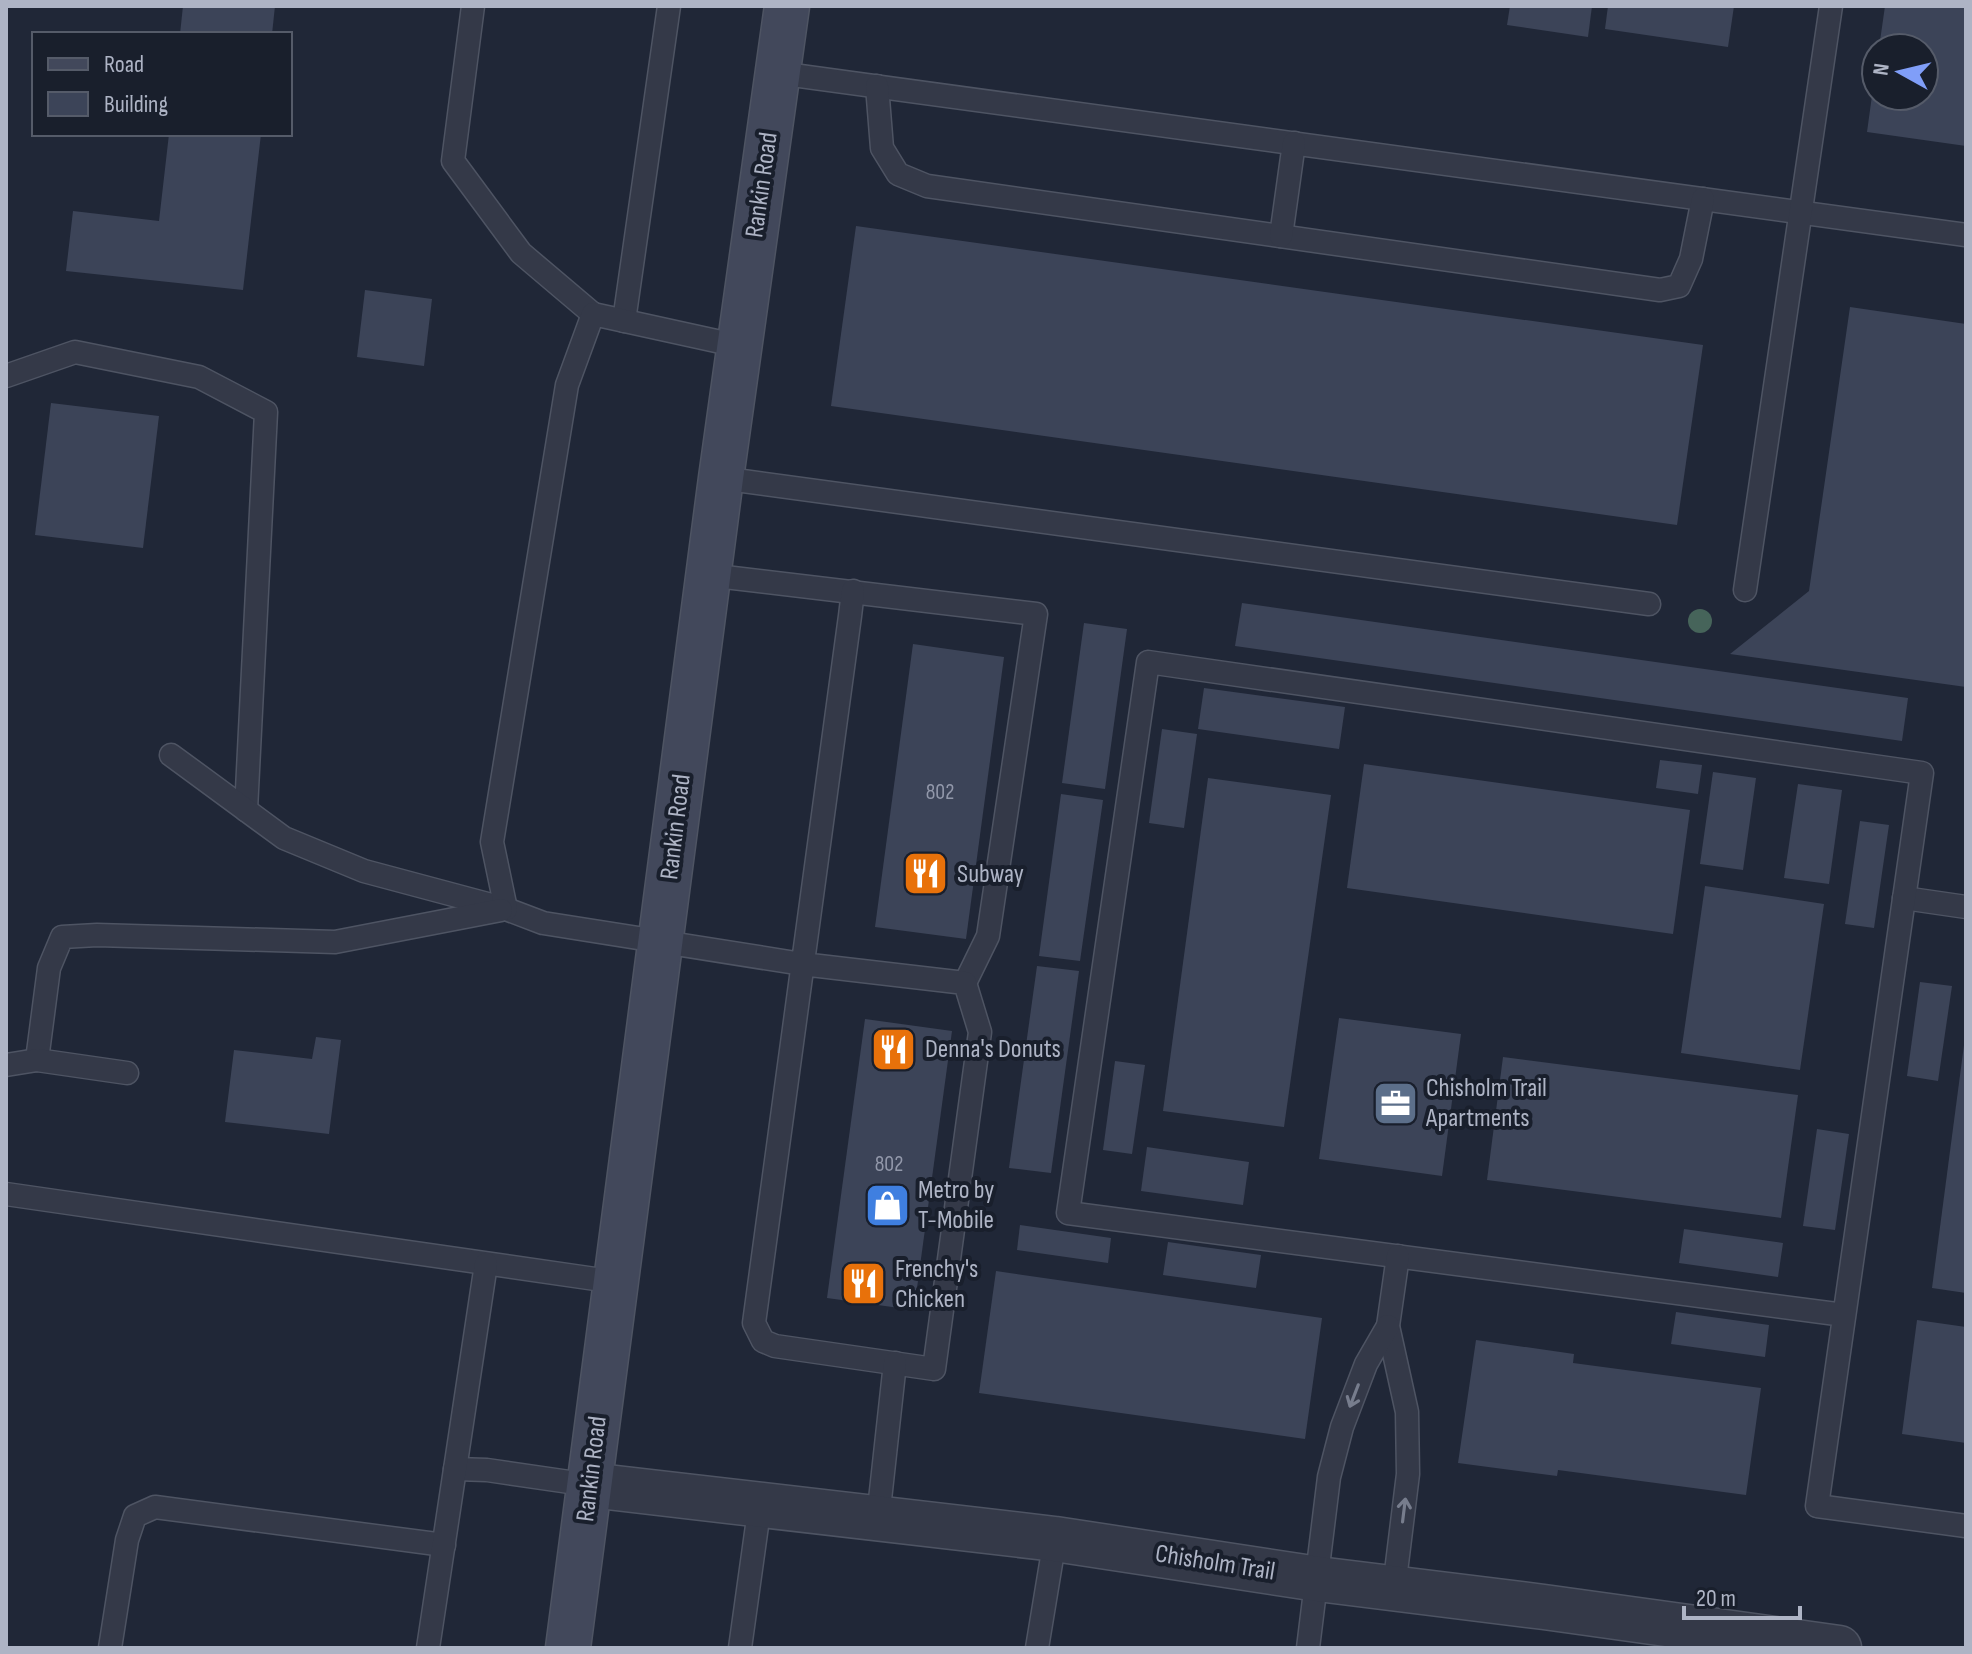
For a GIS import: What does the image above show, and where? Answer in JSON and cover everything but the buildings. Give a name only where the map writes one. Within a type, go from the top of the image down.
[{"type":"main road","name":"Rankin Road","points":[[568,1648],[708,575],[787,6]]},
{"type":"street","name":"Chisholm Trail","points":[[590,1485],[1055,1539],[1394,1588],[1681,1637],[1839,1648]]},
{"type":"lane","points":[[473,6],[453,161],[521,253],[593,314],[739,346]]},
{"type":"lane","points":[[624,321],[669,6]]},
{"type":"lane","points":[[1745,590],[1831,6]]},
{"type":"lane","points":[[778,73],[1966,235]]},
{"type":"lane","points":[[877,86],[882,148],[898,174],[927,186],[1660,290],[1679,286],[1691,259],[1703,199]]},
{"type":"lane","points":[[1281,236],[1294,143]]},
{"type":"lane","points":[[506,909],[492,842],[567,385],[593,314]]},
{"type":"lane","points":[[6,376],[75,352],[199,377],[266,412],[246,810]]},
{"type":"lane","points":[[721,478],[1649,604]]},
{"type":"lane","points":[[708,575],[853,591],[1036,614],[988,936],[965,983],[980,1032],[934,1369],[775,1346],[763,1341],[754,1323],[853,591]]},
{"type":"lane","points":[[1844,1315],[1068,1213],[1148,662],[1922,773],[1817,1506],[1966,1526]]},
{"type":"lane","points":[[171,755],[284,838],[364,871],[506,909],[543,923],[802,964],[965,983]]},
{"type":"lane","points":[[1904,898],[1966,907]]},
{"type":"lane","points":[[37,1060],[49,968],[62,937],[97,935],[335,942],[506,909]]},
{"type":"lane","points":[[6,1065],[37,1060],[127,1073]]},
{"type":"lane","points":[[6,1194],[616,1282]]},
{"type":"lane","points":[[1394,1588],[1408,1474],[1407,1412],[1388,1326],[1398,1256]]},
{"type":"lane","points":[[428,1648],[486,1264]]},
{"type":"lane","points":[[1308,1648],[1329,1477],[1342,1427],[1366,1364],[1388,1326]]},
{"type":"lane","points":[[878,1518],[895,1363]]},
{"type":"lane","points":[[455,1469],[487,1470],[590,1485]]},
{"type":"lane","points":[[740,1648],[760,1504]]},
{"type":"lane","points":[[110,1648],[127,1540],[135,1516],[155,1507],[444,1545]]},
{"type":"lane","points":[[1037,1648],[1055,1539]]},
{"type":"place","name":"Subway","points":[[926,874]]},
{"type":"place","name":"Denna's Donuts","points":[[894,1049]]},
{"type":"place","name":"Chisholm Trail Apartments","points":[[1395,1103]]},
{"type":"place","name":"Metro by T-Mobile","points":[[887,1205]]},
{"type":"place","name":"Frenchy's Chicken","points":[[864,1284]]}]
